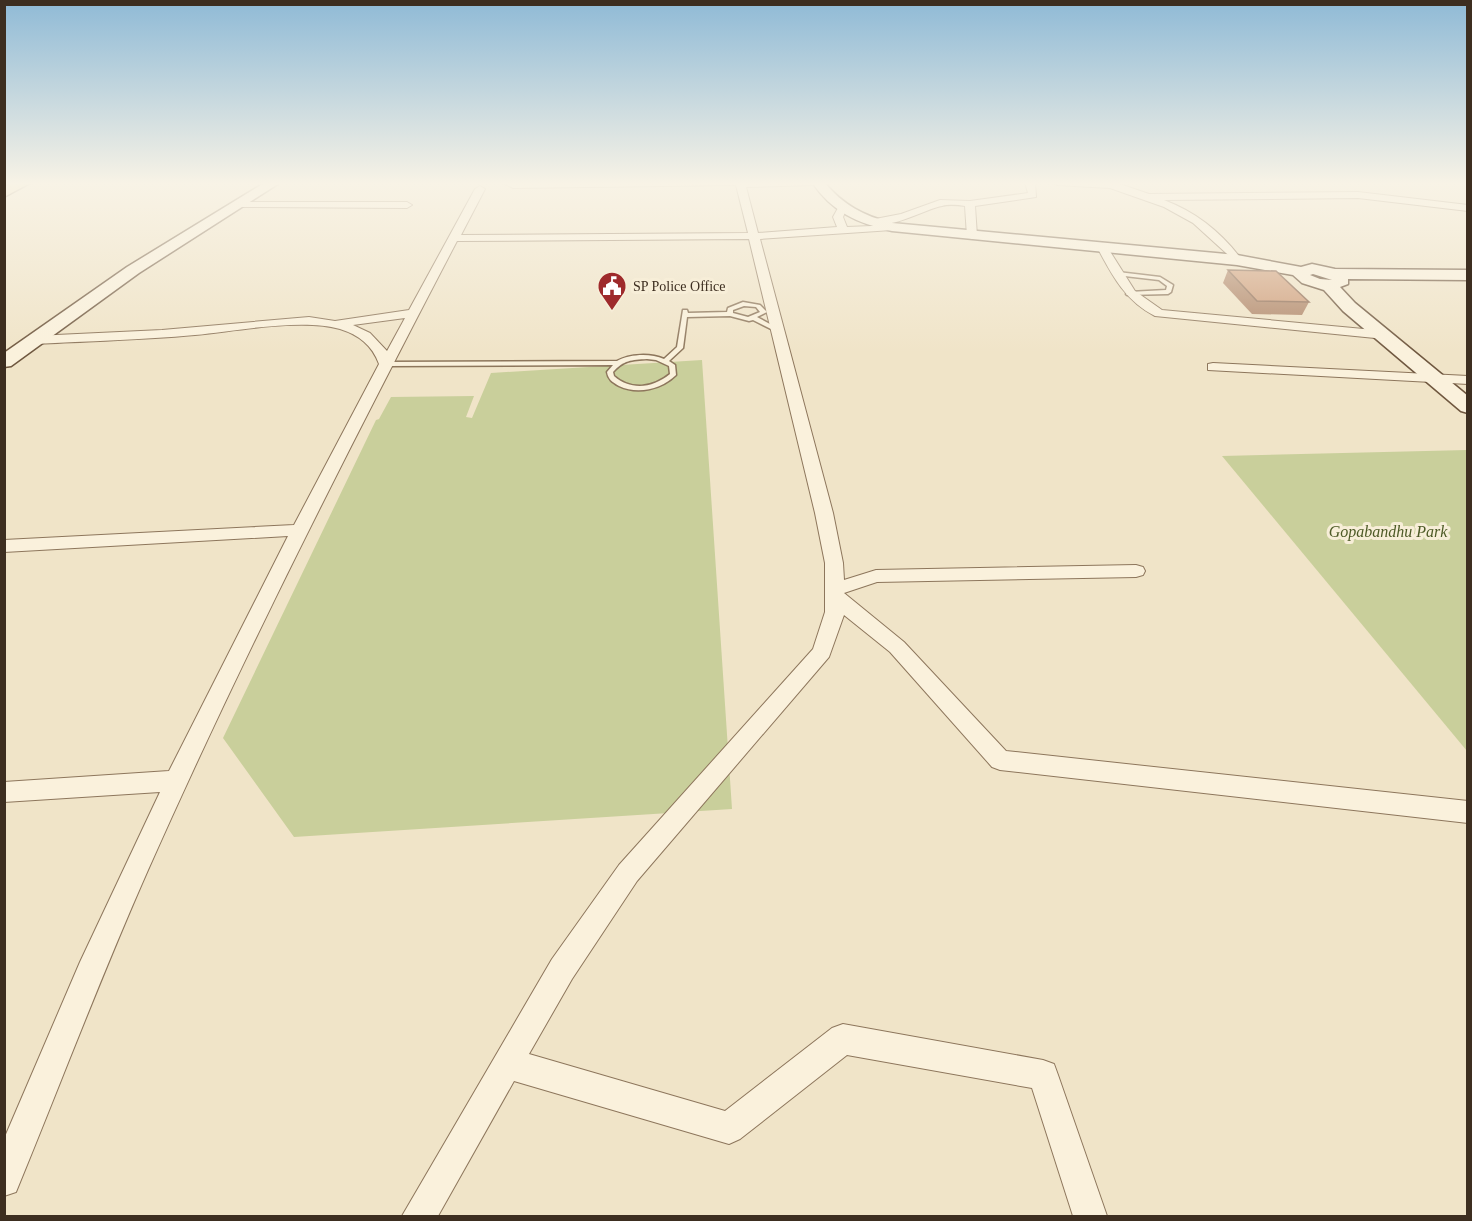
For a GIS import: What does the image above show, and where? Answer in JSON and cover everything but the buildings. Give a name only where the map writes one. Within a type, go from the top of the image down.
[{"type":"main road","points":[[4,362],[133,270],[183,239]]},
{"type":"main road","points":[[1007,239],[1237,260],[1300,272],[1306,279],[1467,275]]},
{"type":"main road","points":[[1331,279],[1349,307],[1467,407]]},
{"type":"street","points":[[4,1180],[147,842],[176,781],[299,530],[452,239]]},
{"type":"street","points":[[419,1216],[562,969],[628,873],[822,652],[836,612],[834,563],[779,331],[762,301],[754,239]]},
{"type":"street","points":[[1221,239],[1237,260]]},
{"type":"street","points":[[1102,247],[1129,294],[1143,307],[1159,313],[1384,335]]},
{"type":"street","points":[[336,324],[413,313]]},
{"type":"street","points":[[35,340],[162,334],[309,321],[350,327],[383,350],[386,363]]},
{"type":"street","points":[[1213,367],[1467,380]]},
{"type":"street","points":[[4,546],[299,530]]},
{"type":"street","points":[[835,593],[876,576],[1136,571]]},
{"type":"street","points":[[835,593],[897,647],[1000,760],[1467,812]]},
{"type":"street","points":[[4,792],[176,781]]},
{"type":"street","points":[[506,1064],[729,1128],[843,1039],[1043,1075],[1090,1216]]},
{"type":"lane","points":[[1118,274],[1160,279],[1170,285],[1168,292],[1129,294]]},
{"type":"lane","points":[[666,361],[680,348],[685,313],[730,314],[738,318],[754,318],[762,315],[762,301],[733,306],[730,314]]},
{"type":"lane","points":[[754,318],[779,331]]},
{"type":"lane","points":[[386,363],[618,363],[636,357],[666,361],[674,370],[673,375],[660,384],[640,388],[615,381],[610,372],[618,363]]},
{"type":"green space","points":[[702,360],[732,809],[294,837],[223,738],[376,420],[379,419],[391,397],[474,396],[466,417],[472,418],[491,373]]},
{"type":"green space","name":"Gopabandhu Park","points":[[1468,450],[1467,751],[1222,456]]},
{"type":"place","name":"SP Police Office","points":[[612,312]]}]
